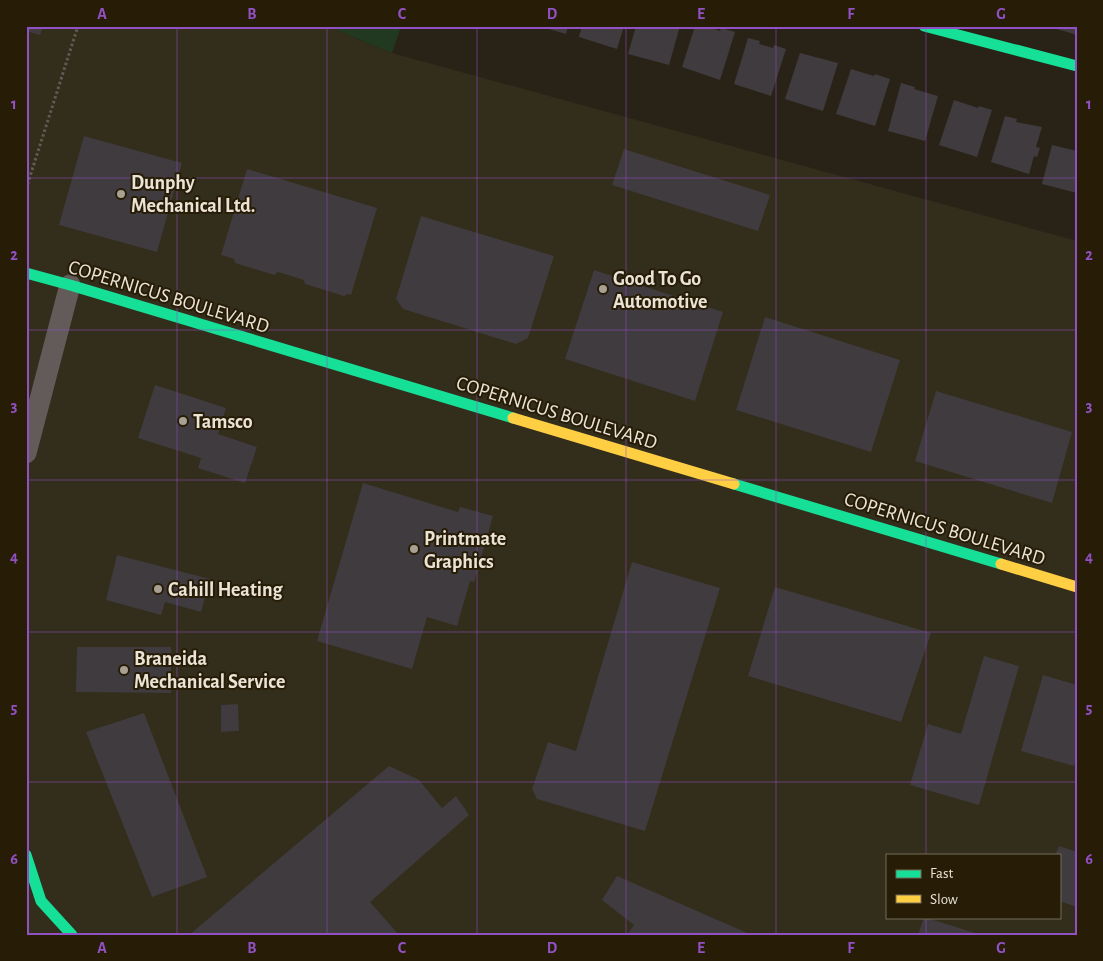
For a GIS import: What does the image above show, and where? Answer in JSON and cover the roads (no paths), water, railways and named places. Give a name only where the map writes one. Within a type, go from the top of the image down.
[{"type":"street","points":[[924,26],[1077,66]]},
{"type":"street","name":"COPERNICUS BOULEVARD","points":[[26,273],[1077,587]]},
{"type":"street","points":[[26,452],[70,285]]},
{"type":"street","points":[[26,855],[40,900],[72,935]]},
{"type":"place","name":"Dunphy Mechanical Ltd.","points":[[121,194]]},
{"type":"place","name":"Good To Go Automotive","points":[[603,289]]},
{"type":"place","name":"Tamsco","points":[[183,421]]},
{"type":"place","name":"Printmate Graphics","points":[[414,549]]},
{"type":"place","name":"Cahill Heating","points":[[158,589]]},
{"type":"place","name":"Braneida Mechanical Service","points":[[124,670]]}]
